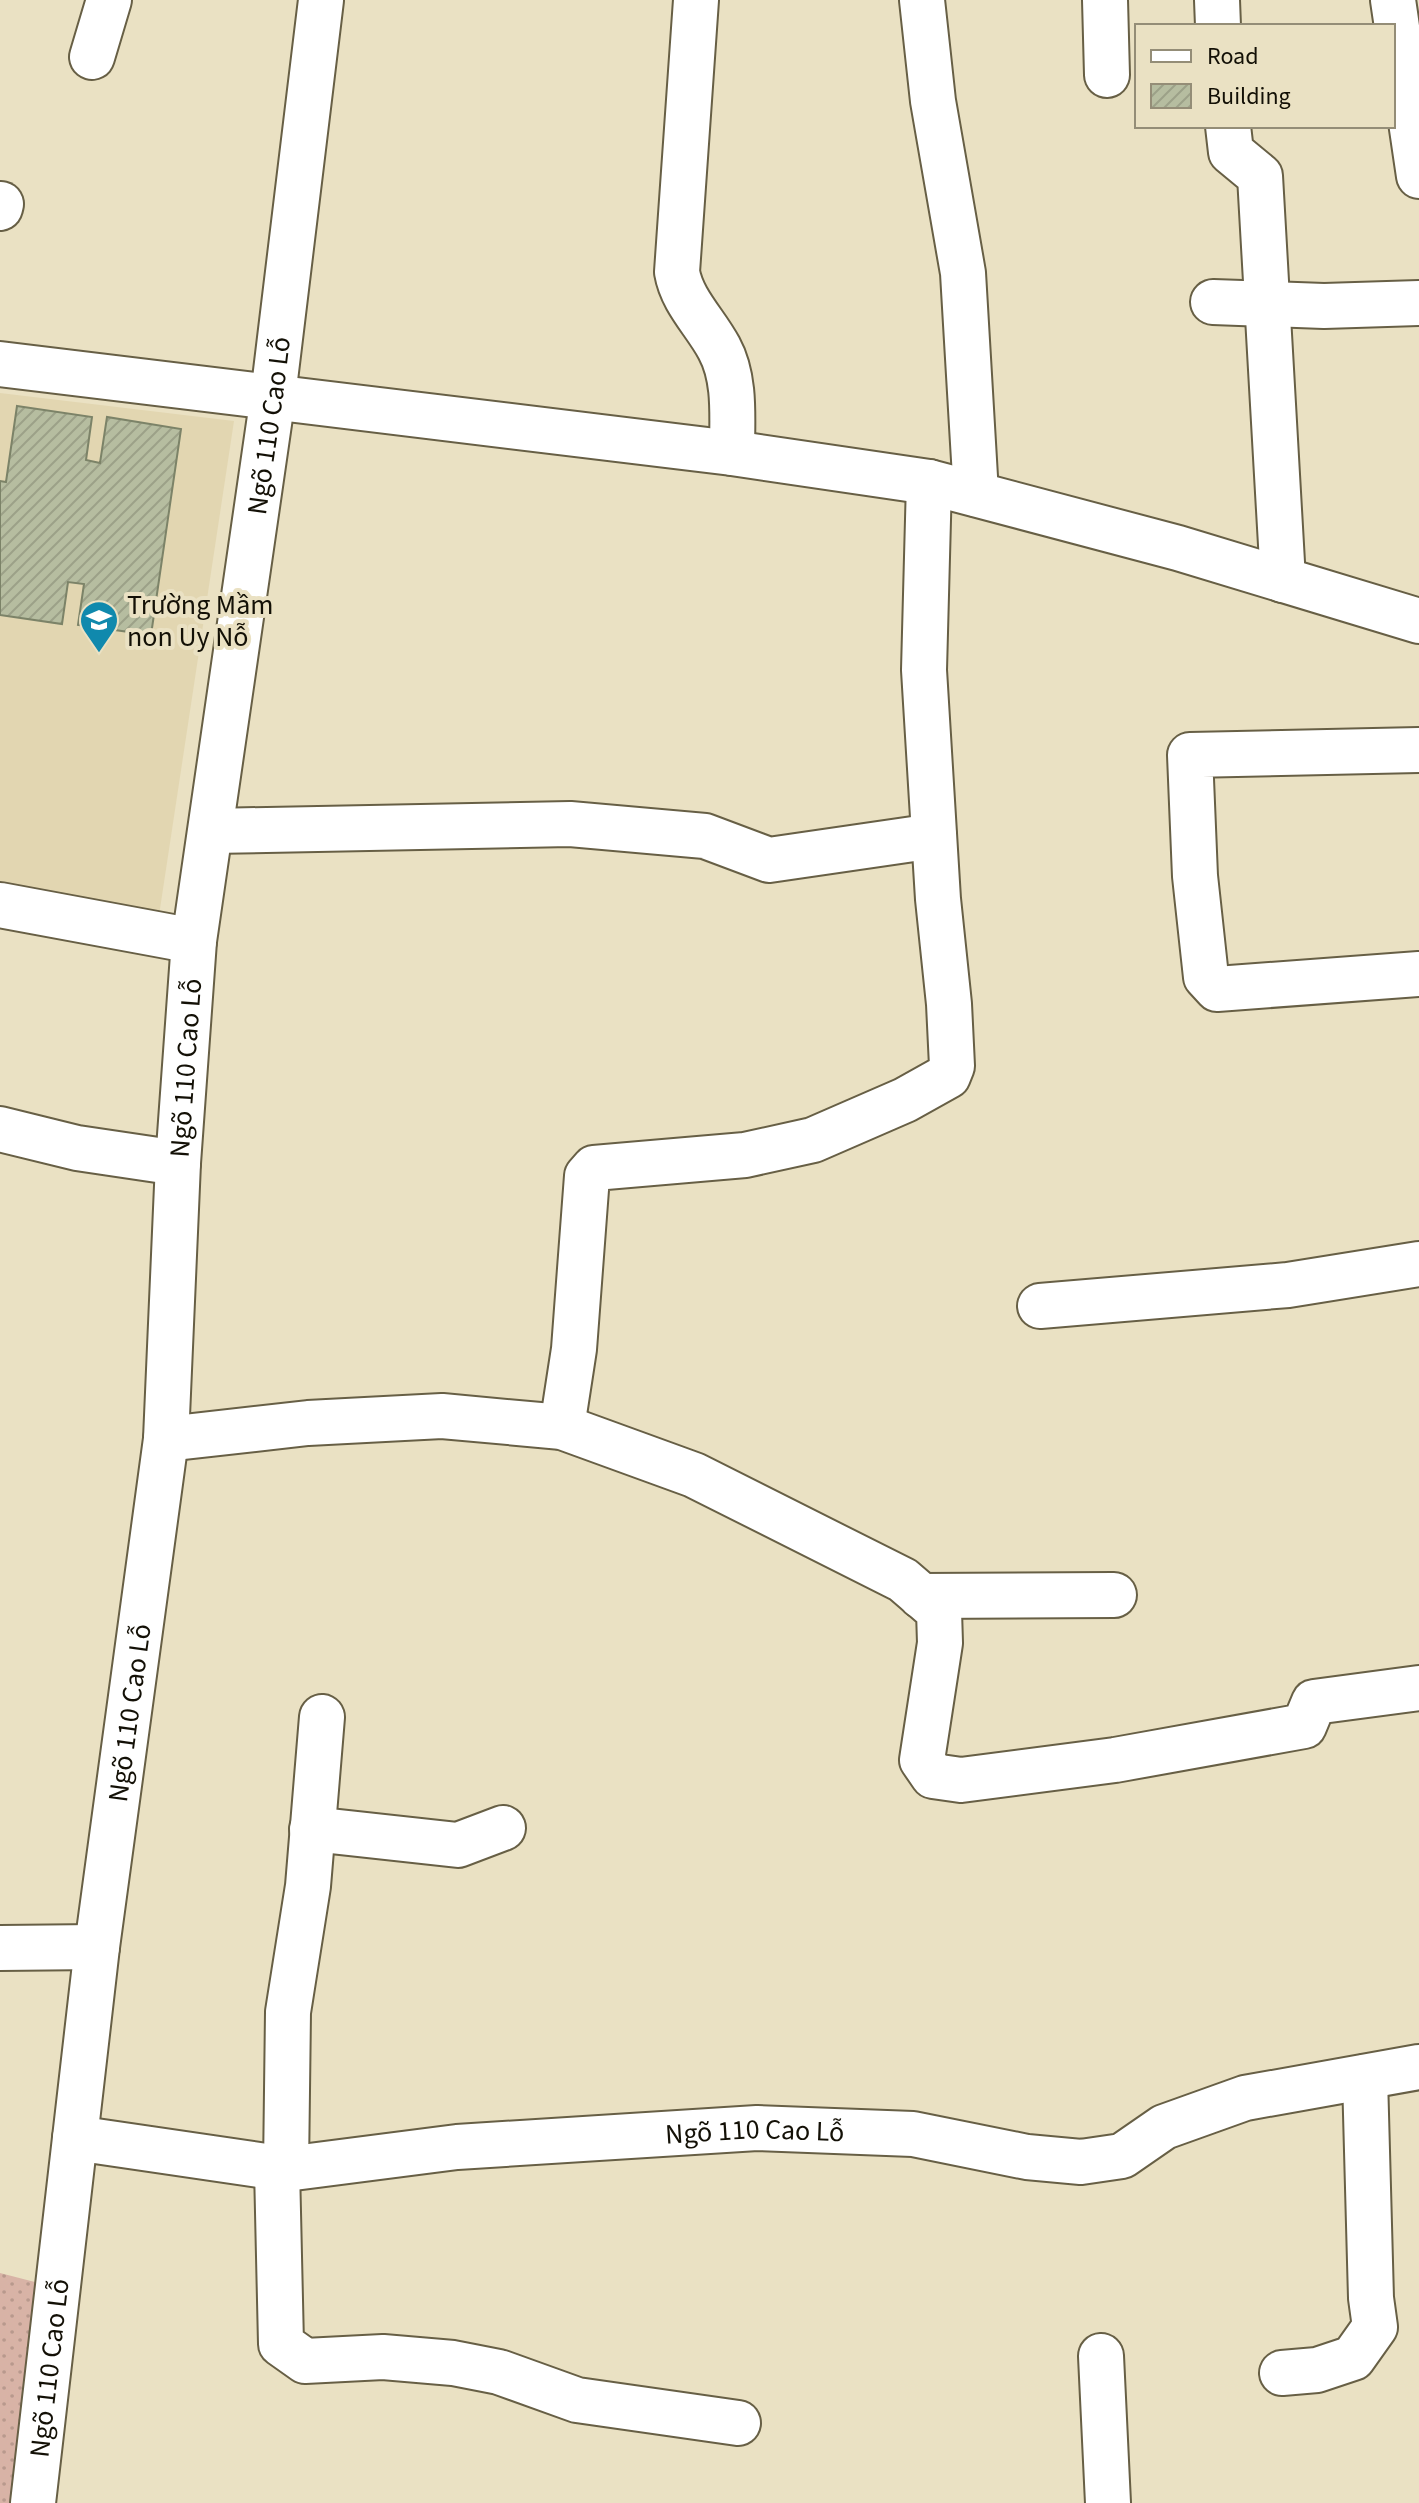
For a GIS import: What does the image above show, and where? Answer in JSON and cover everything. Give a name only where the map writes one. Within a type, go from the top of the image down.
[{"type":"street","points":[[92,57],[109,0]]},
{"type":"street","name":"Ngõ 110 Cao Lỗ","points":[[33,2503],[97,1947],[166,1439],[178,1163],[194,941],[273,396],[321,0]]},
{"type":"street","points":[[696,0],[677,272],[680,291],[720,350],[728,373],[732,403],[732,453]]},
{"type":"street","points":[[922,0],[933,101],[963,273],[976,494]]},
{"type":"street","points":[[1105,0],[1107,75]]},
{"type":"street","points":[[1217,0],[1218,24]]},
{"type":"street","points":[[1402,5],[1419,176]]},
{"type":"street","points":[[1228,128],[1231,152],[1260,176],[1283,580]]},
{"type":"street","points":[[1213,302],[1419,303]]},
{"type":"street","points":[[0,364],[732,453],[929,482],[1419,621]]},
{"type":"street","points":[[562,1427],[574,1349],[587,1176],[594,1168],[745,1155],[813,1140],[905,1100],[948,1076],[952,1066],[924,670],[929,482]]},
{"type":"street","points":[[1419,750],[1190,755],[1195,876],[1206,977],[1217,989],[1419,974]]},
{"type":"street","points":[[211,831],[570,824],[705,836],[769,860],[934,836]]},
{"type":"street","points":[[0,905],[194,941]]},
{"type":"street","points":[[0,1129],[77,1148],[178,1163]]},
{"type":"street","points":[[1040,1306],[1288,1285],[1419,1264]]},
{"type":"street","points":[[166,1439],[308,1423],[442,1416],[562,1427],[694,1475],[890,1573],[939,1611],[940,1643],[922,1760],[933,1776],[961,1780],[1144,1755],[1304,1726],[1314,1702],[1419,1688]]},
{"type":"street","points":[[921,1596],[1114,1595]]},
{"type":"street","points":[[322,1717],[308,1886],[288,2012],[282,2169],[281,2344],[305,2361],[383,2357],[453,2363],[499,2372],[577,2400],[738,2423]]},
{"type":"street","points":[[312,1829],[458,1845],[503,1828]]},
{"type":"street","points":[[0,1948],[97,1947]]},
{"type":"street","name":"Ngõ 110 Cao Lỗ","points":[[75,2138],[282,2169],[457,2147],[757,2128],[913,2134],[1027,2157],[1081,2162],[1122,2156],[1164,2127],[1245,2098],[1419,2067]]},
{"type":"street","points":[[1282,2373],[1317,2370],[1353,2358],[1375,2327],[1371,2298],[1365,2077]]},
{"type":"street","points":[[1101,2356],[1108,2503]]},
{"type":"shaded area","name":"Trường Mầm non Uy Nỗ","points":[[0,393],[234,421],[158,922],[0,888]]},
{"type":"shaded area","points":[[0,2273],[58,2288],[17,2503],[0,2503]]},
{"type":"building","points":[[17,406],[92,417],[86,460],[100,463],[107,417],[181,429],[151,635],[78,625],[84,584],[68,582],[62,624],[0,615],[0,481],[6,482]]},
{"type":"place","name":"Trường Mầm non Uy Nỗ","points":[[99,654]]}]
